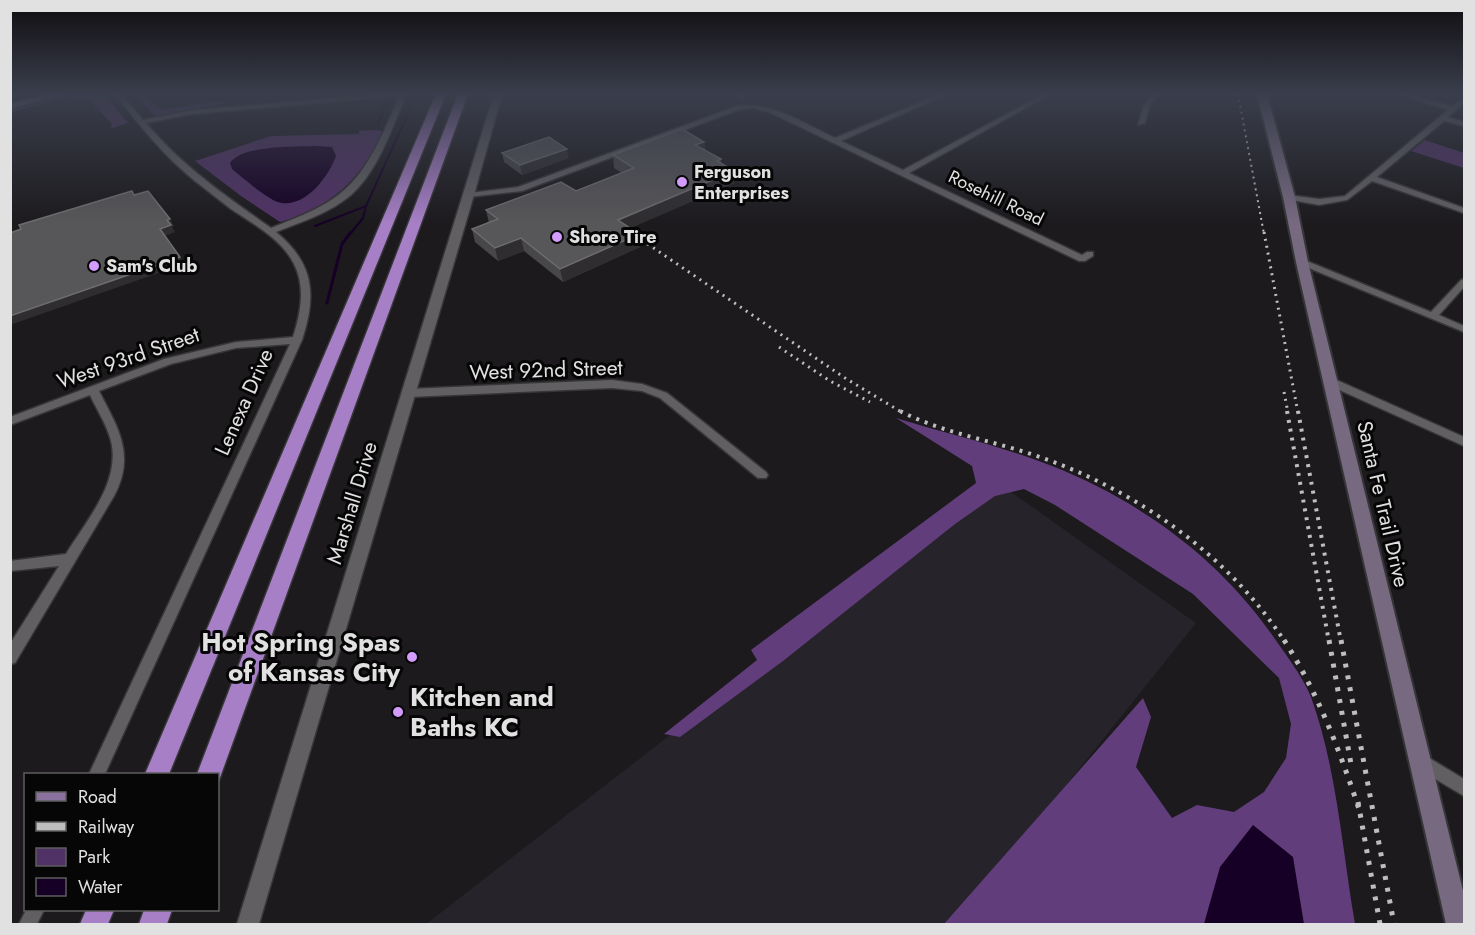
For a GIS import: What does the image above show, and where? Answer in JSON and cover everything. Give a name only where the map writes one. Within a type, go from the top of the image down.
[{"type":"highway","points":[[157,773],[422,138]]},
{"type":"highway","points":[[209,773],[446,138]]},
{"type":"main road","name":"Santa Fe Trail Drive","points":[[1274,138],[1459,924]]},
{"type":"street","name":"Lenexa Drive","points":[[97,773],[296,340],[307,302],[306,286],[296,257],[272,231],[198,179],[165,150],[155,138]]},
{"type":"street","points":[[272,231],[313,214],[348,194],[365,173],[382,138]]},
{"type":"street","name":"Marshall Drive","points":[[248,924],[486,138]]},
{"type":"street","name":"Rosehill Road","points":[[470,195],[519,189],[657,138]]},
{"type":"street","name":"Rosehill Road","points":[[827,138],[1082,260],[1090,254]]},
{"type":"street","points":[[834,141],[842,138]]},
{"type":"street","points":[[903,173],[967,138]]},
{"type":"street","points":[[1289,197],[1341,201],[1419,138]]},
{"type":"street","points":[[1371,178],[1464,211]]},
{"type":"street","points":[[1302,262],[1464,329]]},
{"type":"street","points":[[1433,316],[1464,282]]},
{"type":"street","name":"West 93rd Street","points":[[10,421],[168,361],[203,351],[296,340]]},
{"type":"street","points":[[1330,381],[1464,442]]},
{"type":"street","name":"West 92nd Street","points":[[409,393],[612,384],[644,388],[659,392],[670,400],[762,476]]},
{"type":"street","points":[[10,658],[110,493],[121,462],[119,446],[92,389]]},
{"type":"street","points":[[10,566],[70,560]]},
{"type":"street","points":[[1420,760],[1464,788]]},
{"type":"shaded area","points":[[896,418],[1033,459],[1084,480],[1115,496],[1145,513],[1173,533],[1200,555],[1249,604],[1303,680],[1320,724],[1338,809],[1355,924],[944,924],[1143,698],[1151,717],[1136,767],[1172,818],[1197,805],[1234,812],[1264,792],[1286,758],[1291,724],[1279,678],[1193,594],[1055,505],[1024,489],[995,496],[955,524],[783,661],[680,737],[664,734],[757,660],[751,650],[976,483],[972,466]]},
{"type":"shaded area","points":[[997,482],[1196,623],[955,924],[426,924]]},
{"type":"green space","points":[[266,138],[381,138],[354,177],[329,200],[298,217],[280,222],[195,161]]},
{"type":"green space","points":[[1425,140],[1464,153],[1464,168],[1411,151]]},
{"type":"water","points":[[332,147],[336,156],[334,161],[326,176],[314,190],[291,203],[277,202],[264,194],[232,169],[230,163],[236,157],[257,150]]},
{"type":"water","points":[[1253,825],[1293,857],[1304,924],[1204,924],[1220,867]]},
{"type":"building","points":[[547,138],[567,149],[520,165],[502,153]]},
{"type":"building","points":[[659,138],[697,138],[704,142],[695,145],[721,159],[717,161],[734,171],[618,220],[639,234],[560,269],[521,238],[495,248],[472,229],[498,219],[486,210],[561,182],[576,191],[634,168],[613,155]]},
{"type":"building","name":"Sam's Club","points":[[132,191],[134,195],[148,191],[170,219],[167,220],[171,225],[160,229],[180,257],[10,316],[10,233],[21,229],[19,225]]},
{"type":"waterway","points":[[366,206],[397,138]]},
{"type":"waterway","points":[[315,226],[366,206]]},
{"type":"waterway","points":[[350,234],[363,218],[366,206]]},
{"type":"waterway","points":[[327,303],[342,244],[351,232]]},
{"type":"railway","points":[[1246,138],[1264,234]]},
{"type":"railway","points":[[630,232],[845,378],[903,413]]},
{"type":"railway","points":[[1264,232],[1298,413]]},
{"type":"railway","points":[[779,347],[830,381],[870,402]]},
{"type":"railway","points":[[1284,392],[1288,413]]},
{"type":"railway","points":[[900,411],[933,425],[1034,455],[1071,469],[1142,505],[1207,553],[1236,580],[1285,642]]},
{"type":"railway","points":[[1287,411],[1329,642]]},
{"type":"railway","points":[[1298,411],[1341,642]]},
{"type":"railway","points":[[1284,640],[1327,722],[1359,809]]},
{"type":"railway","points":[[1329,640],[1351,764]]},
{"type":"railway","points":[[1341,640],[1394,924]]},
{"type":"railway","points":[[1358,802],[1380,924]]},
{"type":"place","name":"Ferguson Enterprises","points":[[682,182]]},
{"type":"place","name":"Shore Tire","points":[[557,237]]},
{"type":"place","name":"Sam's Club","points":[[94,266]]},
{"type":"place","name":"Hot Spring Spas of Kansas City","points":[[412,657]]},
{"type":"place","name":"Kitchen and Baths KC","points":[[398,712]]}]
